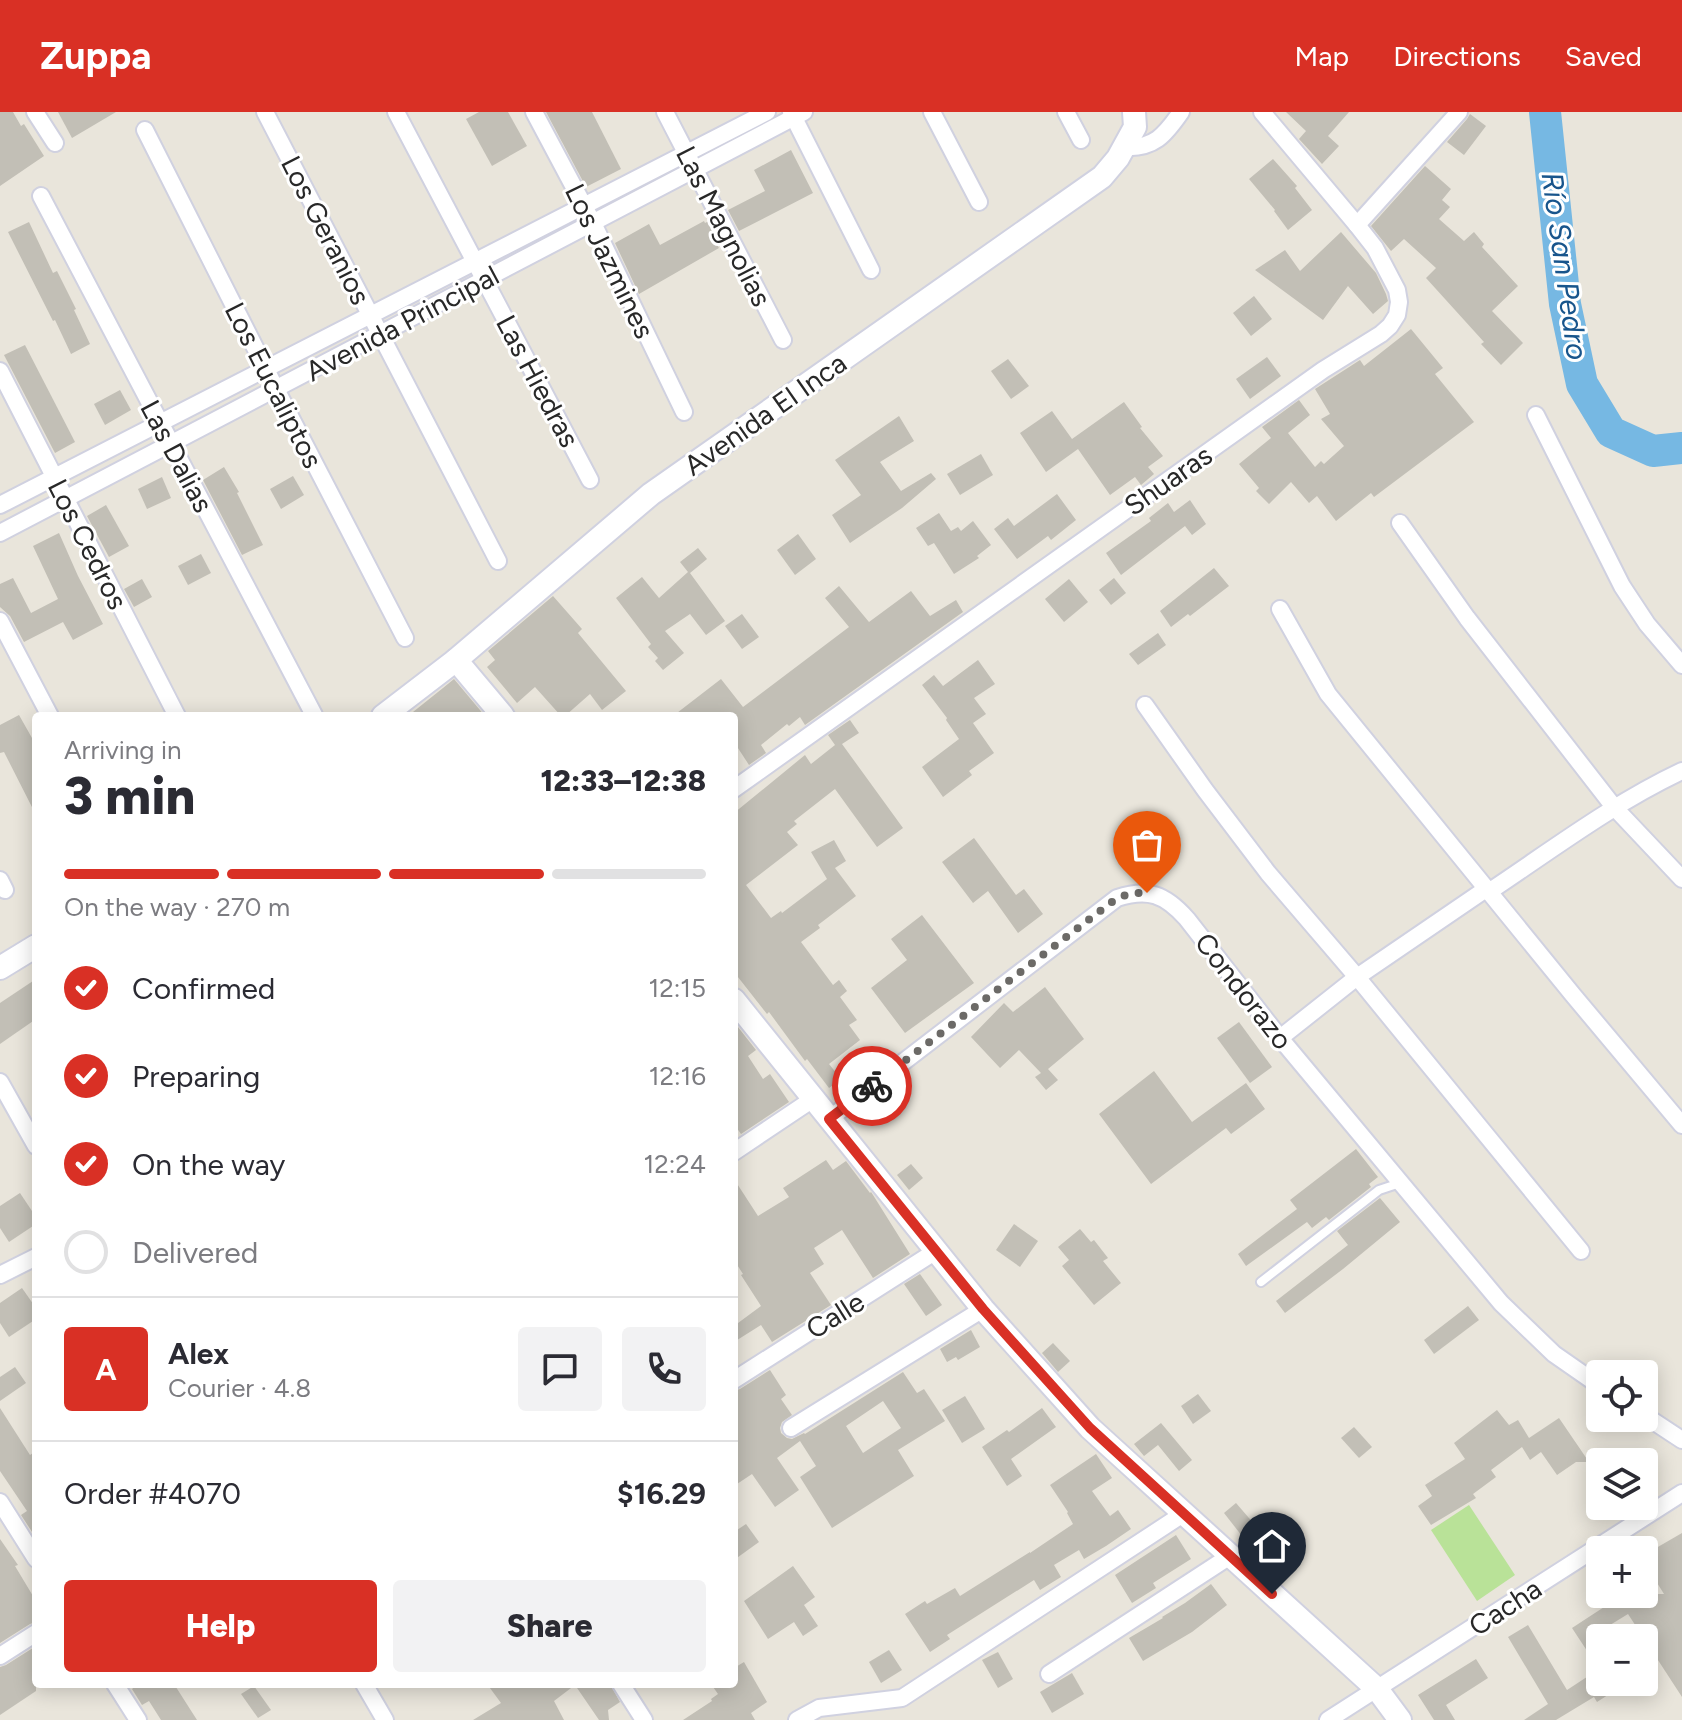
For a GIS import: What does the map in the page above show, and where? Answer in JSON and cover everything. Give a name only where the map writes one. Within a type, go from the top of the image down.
[{"type":"street","points":[[35,112],[55,143]]},
{"type":"street","name":"Los Geranios","points":[[265,112],[498,561]]},
{"type":"street","name":"Las Hiedras","points":[[396,112],[590,480]]},
{"type":"street","name":"Los Jazmines","points":[[534,112],[593,223],[684,412]]},
{"type":"street","name":"Las Magnolias","points":[[665,112],[783,340]]},
{"type":"street","name":"Avenida Principal","points":[[0,505],[767,112]]},
{"type":"street","points":[[932,112],[979,202]]},
{"type":"street","points":[[1066,112],[1081,140]]},
{"type":"street","name":"Avenida El Inca","points":[[388,712],[456,660],[651,494],[1102,177],[1118,158],[1135,127],[1134,112]]},
{"type":"street","points":[[1124,147],[1147,146],[1156,141],[1181,112]]},
{"type":"street","name":"Shuaras","points":[[738,786],[1390,326],[1397,315],[1397,290],[1375,248],[1262,112]]},
{"type":"street","points":[[1357,225],[1459,112]]},
{"type":"street","points":[[796,114],[871,270]]},
{"type":"street","name":"Avenida Principal","points":[[0,533],[796,114]]},
{"type":"street","name":"Los Eucaliptos","points":[[145,130],[405,638]]},
{"type":"street","name":"Las Dalias","points":[[41,196],[312,712]]},
{"type":"street","name":"Los Cedros","points":[[0,371],[175,712]]},
{"type":"street","points":[[1536,415],[1622,586],[1647,624],[1682,665]]},
{"type":"street","points":[[1400,523],[1467,618],[1614,807],[1682,879]]},
{"type":"street","points":[[1280,609],[1328,694],[1682,1125]]},
{"type":"street","points":[[0,621],[48,712]]},
{"type":"street","points":[[456,660],[500,712]]},
{"type":"street","points":[[1145,705],[1268,873],[1581,1251]]},
{"type":"street","points":[[1280,1038],[1357,977],[1486,889],[1490,891],[1614,807],[1682,771]]},
{"type":"street","name":"Condorazo","points":[[829,1119],[1117,898],[1132,893],[1163,897],[1176,906],[1280,1038],[1501,1303],[1554,1354],[1586,1376]]},
{"type":"street","points":[[0,968],[32,948]]},
{"type":"street","points":[[738,1005],[983,1309],[1090,1428],[1377,1689],[1400,1720]]},
{"type":"street","points":[[0,1082],[32,1139]]},
{"type":"street","points":[[738,1149],[813,1099]]},
{"type":"street","name":"Calle","points":[[738,1377],[936,1251]]},
{"type":"street","points":[[0,1275],[32,1259]]},
{"type":"street","points":[[791,1428],[983,1309]]},
{"type":"street","points":[[1658,1424],[1682,1440]]},
{"type":"street","name":"Cacha","points":[[1328,1720],[1682,1493]]},
{"type":"street","points":[[0,1502],[32,1553]]},
{"type":"street","points":[[797,1720],[819,1708],[902,1698],[1183,1514]]},
{"type":"street","points":[[1049,1674],[1230,1556]]},
{"type":"street","points":[[0,1656],[32,1636]]},
{"type":"street","points":[[118,1688],[138,1720]]},
{"type":"street","points":[[366,1688],[385,1720]]},
{"type":"street","points":[[624,1688],[644,1720]]},
{"type":"lane","points":[[1261,1282],[1379,1190],[1401,1183]]},
{"type":"green space","points":[[1469,1505],[1515,1575],[1477,1601],[1431,1530]]},
{"type":"building","points":[[0,112],[13,112],[44,156],[0,186]]},
{"type":"building","points":[[58,112],[116,112],[72,138]]},
{"type":"building","points":[[479,112],[508,112],[527,146],[492,166],[466,119]]},
{"type":"building","points":[[546,112],[592,112],[621,169],[586,187]]},
{"type":"building","points":[[1286,112],[1349,112],[1328,136],[1339,146],[1322,164],[1299,139],[1306,131]]},
{"type":"building","points":[[1470,114],[1486,126],[1464,155],[1447,142]]},
{"type":"building","points":[[791,150],[813,193],[739,231],[728,210],[765,191],[754,170]]},
{"type":"building","points":[[1273,159],[1297,186],[1295,188],[1312,210],[1288,230],[1249,179]]},
{"type":"building","points":[[1425,166],[1451,189],[1442,200],[1450,207],[1439,219],[1464,241],[1474,232],[1484,244],[1482,247],[1518,286],[1492,311],[1523,343],[1501,365],[1426,278],[1436,268],[1404,239],[1391,251],[1371,226]]},
{"type":"building","points":[[709,221],[719,241],[716,243],[719,248],[639,294],[615,243],[649,224],[660,245]]},
{"type":"building","points":[[29,222],[53,273],[57,271],[76,309],[90,344],[71,354],[8,232]]},
{"type":"building","points":[[1341,232],[1376,273],[1386,294],[1388,301],[1373,314],[1348,286],[1323,320],[1255,270],[1285,250],[1300,271]]},
{"type":"building","points":[[1254,296],[1272,319],[1251,336],[1233,313]]},
{"type":"building","points":[[1411,329],[1443,368],[1435,374],[1474,422],[1374,497],[1371,493],[1336,521],[1317,496],[1309,503],[1291,482],[1269,504],[1256,491],[1259,488],[1239,464],[1271,438],[1262,427],[1299,400],[1310,415],[1288,433],[1315,467],[1321,461],[1324,464],[1344,446],[1321,419],[1330,414],[1315,389],[1360,360],[1364,366]]},
{"type":"building","points":[[25,345],[75,442],[55,453],[4,355]]},
{"type":"building","points":[[1267,357],[1281,376],[1250,399],[1236,379]]},
{"type":"building","points":[[1008,359],[1029,386],[1011,399],[991,371]]},
{"type":"building","points":[[120,390],[131,410],[105,425],[94,404]]},
{"type":"building","points":[[1124,402],[1163,456],[1148,467],[1154,474],[1141,485],[1135,477],[1110,495],[1078,449],[1046,472],[1020,433],[1052,411],[1072,439]]},
{"type":"building","points":[[899,416],[914,441],[880,462],[901,491],[931,473],[936,479],[902,508],[850,543],[832,515],[861,495],[835,460]]},
{"type":"building","points":[[981,454],[993,475],[960,495],[947,474]]},
{"type":"building","points":[[224,467],[263,545],[242,555],[203,480]]},
{"type":"building","points":[[293,476],[304,495],[281,509],[270,489]]},
{"type":"building","points":[[162,477],[171,498],[147,509],[138,489]]},
{"type":"building","points":[[1057,494],[1076,520],[1051,540],[1048,536],[1017,559],[994,529],[1008,518],[1014,526]]},
{"type":"building","points":[[1190,500],[1206,524],[1192,535],[1185,526],[1121,575],[1106,553],[1151,521],[1149,518],[1168,503],[1174,512]]},
{"type":"building","points":[[106,505],[129,546],[109,557],[87,516]]},
{"type":"building","points":[[939,513],[951,531],[958,527],[961,531],[973,521],[991,545],[977,556],[979,558],[954,574],[934,543],[928,546],[916,528]]},
{"type":"building","points":[[59,533],[103,624],[73,640],[63,622],[24,642],[10,616],[0,607],[0,584],[13,578],[31,613],[58,599],[33,546]]},
{"type":"building","points":[[798,534],[816,559],[795,575],[777,550]]},
{"type":"building","points":[[698,548],[707,559],[690,573],[725,621],[706,635],[690,614],[665,631],[684,653],[663,670],[648,647],[651,644],[616,598],[642,577],[659,598],[688,572],[680,562]]},
{"type":"building","points":[[201,554],[211,573],[188,585],[178,566]]},
{"type":"building","points":[[1214,568],[1229,586],[1171,627],[1160,611]]},
{"type":"building","points":[[1114,578],[1126,593],[1111,605],[1099,590]]},
{"type":"building","points":[[142,579],[152,597],[134,607],[124,589]]},
{"type":"building","points":[[1069,579],[1088,602],[1064,622],[1045,599]]},
{"type":"building","points":[[839,586],[869,622],[911,591],[930,616],[956,600],[963,612],[805,725],[800,717],[789,726],[787,724],[761,745],[766,753],[749,765],[738,748],[738,712],[678,712],[721,679],[743,707],[849,627],[825,598]]},
{"type":"building","points":[[553,596],[582,629],[578,633],[626,691],[602,710],[590,694],[570,712],[557,712],[535,687],[517,703],[487,667],[495,660],[488,651]]},
{"type":"building","points":[[742,614],[759,637],[742,649],[725,626]]},
{"type":"building","points":[[1158,633],[1166,645],[1138,665],[1129,654]]},
{"type":"building","points":[[978,660],[995,684],[974,698],[986,714],[973,723],[994,753],[969,771],[972,775],[943,797],[922,767],[959,739],[922,685],[934,675],[943,686]]},
{"type":"building","points":[[454,679],[482,712],[413,712]]},
{"type":"building","points":[[19,715],[32,738],[32,807],[4,752],[0,753],[0,725]]},
{"type":"building","points":[[850,720],[859,733],[842,744],[903,828],[877,847],[835,789],[794,821],[797,824],[787,832],[798,845],[746,885],[771,918],[827,879],[811,852],[834,840],[846,861],[835,868],[856,896],[801,942],[833,985],[839,980],[847,991],[840,997],[857,1020],[849,1025],[860,1040],[829,1064],[841,1079],[829,1088],[738,977],[738,810],[805,755],[811,764],[835,745],[828,735]]},
{"type":"building","points":[[974,838],[1016,895],[1024,889],[1043,914],[1018,933],[988,891],[973,903],[942,862]]},
{"type":"building","points":[[922,915],[974,983],[905,1033],[871,988],[907,960],[891,939]]},
{"type":"building","points":[[32,982],[32,1022],[0,1044],[0,1003]]},
{"type":"building","points":[[1045,987],[1084,1039],[1048,1069],[1058,1080],[1046,1090],[1035,1077],[1041,1073],[1019,1050],[1000,1068],[971,1037],[1004,1003],[1013,1012]]},
{"type":"building","points":[[1239,1022],[1272,1067],[1250,1083],[1217,1038]]},
{"type":"building","points":[[738,1027],[756,1050],[748,1056],[763,1079],[770,1074],[789,1102],[741,1134],[738,1130]]},
{"type":"building","points":[[1154,1071],[1192,1122],[1246,1083],[1265,1109],[1231,1134],[1226,1128],[1151,1184],[1099,1114]]},
{"type":"building","points":[[1356,1149],[1378,1177],[1369,1184],[1371,1187],[1329,1220],[1326,1217],[1312,1228],[1307,1222],[1246,1266],[1238,1254],[1297,1209],[1290,1200]]},
{"type":"building","points":[[826,1160],[833,1170],[846,1161],[871,1192],[910,1254],[873,1278],[842,1230],[814,1248],[824,1264],[810,1273],[831,1305],[772,1342],[761,1325],[738,1339],[738,1323],[761,1306],[738,1266],[738,1185],[758,1216],[789,1197],[783,1188]]},
{"type":"building","points":[[911,1164],[923,1178],[909,1190],[897,1175]]},
{"type":"building","points":[[20,1193],[32,1211],[32,1227],[9,1242],[0,1228],[0,1206]]},
{"type":"building","points":[[1380,1198],[1400,1222],[1285,1313],[1276,1301],[1348,1245],[1337,1231]]},
{"type":"building","points":[[1014,1224],[1038,1241],[1020,1267],[996,1250]]},
{"type":"building","points":[[1080,1229],[1091,1242],[1094,1240],[1108,1258],[1103,1261],[1121,1283],[1094,1305],[1062,1266],[1069,1260],[1058,1247]]},
{"type":"building","points":[[920,1274],[942,1305],[926,1316],[904,1284]]},
{"type":"building","points":[[22,1288],[32,1302],[32,1322],[9,1337],[0,1323],[0,1303]]},
{"type":"building","points":[[1468,1306],[1479,1320],[1434,1354],[1424,1340]]},
{"type":"building","points":[[971,1330],[980,1347],[958,1360],[956,1357],[947,1362],[940,1349]]},
{"type":"building","points":[[1053,1343],[1070,1361],[1058,1372],[1042,1353]]},
{"type":"building","points":[[15,1367],[26,1383],[0,1401],[0,1377]]},
{"type":"building","points":[[770,1370],[786,1395],[781,1399],[792,1415],[782,1422],[781,1433],[792,1439],[805,1434],[903,1372],[917,1393],[924,1389],[945,1421],[898,1450],[914,1476],[832,1528],[800,1477],[816,1466],[800,1441],[777,1458],[799,1490],[775,1507],[752,1474],[738,1483],[738,1390]],"holes":[[[883,1401],[901,1428],[863,1453],[846,1426]]]},
{"type":"building","points":[[1198,1394],[1211,1411],[1193,1424],[1181,1406]]},
{"type":"building","points":[[965,1396],[985,1429],[962,1443],[942,1410]]},
{"type":"building","points":[[0,1408],[30,1455],[32,1454],[32,1532],[21,1515],[27,1511],[0,1471]]},
{"type":"building","points":[[1042,1408],[1056,1427],[1011,1459],[1022,1476],[1007,1486],[982,1447]]},
{"type":"building","points":[[1497,1410],[1509,1425],[1518,1420],[1529,1438],[1559,1418],[1586,1462],[1576,1462],[1557,1475],[1541,1452],[1530,1460],[1522,1447],[1491,1470],[1496,1477],[1473,1494],[1476,1498],[1431,1525],[1418,1506],[1432,1496],[1425,1485],[1465,1459],[1454,1443]]},
{"type":"building","points":[[1161,1423],[1192,1460],[1179,1471],[1158,1445],[1144,1456],[1134,1444]]},
{"type":"building","points":[[1354,1427],[1372,1447],[1359,1458],[1341,1438]]},
{"type":"building","points":[[1096,1454],[1112,1478],[1092,1491],[1110,1516],[1118,1510],[1131,1529],[1084,1559],[1079,1550],[1054,1565],[1061,1577],[1040,1590],[1034,1580],[947,1635],[950,1639],[930,1652],[905,1614],[955,1588],[960,1596],[1073,1524],[1050,1485]]},
{"type":"building","points":[[1236,1503],[1255,1525],[1242,1536],[1224,1513]]},
{"type":"building","points":[[746,1524],[759,1542],[738,1557],[738,1529]]},
{"type":"building","points":[[1682,1533],[1682,1697],[1658,1660],[1658,1624],[1635,1624],[1628,1614],[1612,1624],[1586,1624],[1586,1649],[1572,1628],[1603,1608],[1658,1608],[1658,1594],[1664,1594],[1658,1584],[1658,1547]]},
{"type":"building","points":[[1176,1535],[1191,1559],[1153,1583],[1156,1588],[1132,1603],[1115,1575]]},
{"type":"building","points":[[0,1539],[18,1565],[15,1566],[32,1594],[32,1623],[0,1643]]},
{"type":"building","points":[[793,1566],[815,1597],[804,1605],[818,1626],[803,1636],[794,1622],[768,1639],[744,1601]]},
{"type":"building","points":[[1211,1584],[1227,1605],[1192,1632],[1143,1661],[1129,1638]]},
{"type":"building","points":[[1528,1625],[1567,1690],[1586,1678],[1586,1696],[1606,1696],[1597,1702],[1594,1697],[1556,1720],[1524,1720],[1548,1704],[1508,1637]]},
{"type":"building","points":[[32,1649],[32,1688],[36,1691],[0,1715],[0,1667]]},
{"type":"building","points":[[889,1650],[902,1670],[881,1683],[869,1662]]},
{"type":"building","points":[[998,1652],[1013,1679],[998,1688],[982,1660]]},
{"type":"building","points":[[1476,1659],[1488,1678],[1446,1705],[1455,1720],[1434,1720],[1418,1695]]},
{"type":"building","points":[[744,1662],[767,1702],[751,1713],[755,1720],[683,1720],[712,1701],[718,1694],[714,1688],[738,1688],[738,1666]]},
{"type":"building","points":[[1072,1673],[1084,1694],[1052,1713],[1040,1692]]},
{"type":"building","points":[[177,1688],[197,1720],[161,1720],[149,1701],[142,1705],[132,1689]]},
{"type":"building","points":[[255,1688],[271,1710],[258,1718],[241,1694]]},
{"type":"building","points":[[490,1688],[571,1688],[554,1701],[564,1720],[473,1720],[501,1703]]},
{"type":"building","points":[[577,1688],[612,1688],[620,1702],[608,1710],[609,1720],[599,1720]]},
{"type":"waterway","name":"Río San Pedro","points":[[1545,112],[1565,304],[1582,384],[1611,432],[1653,451],[1682,448]]},
{"type":"way so far","points":[[872,1086],[1117,898],[1132,893],[1147,893]]},
{"type":"route","points":[[872,1086],[829,1119],[983,1309],[1090,1428],[1272,1594]]}]
